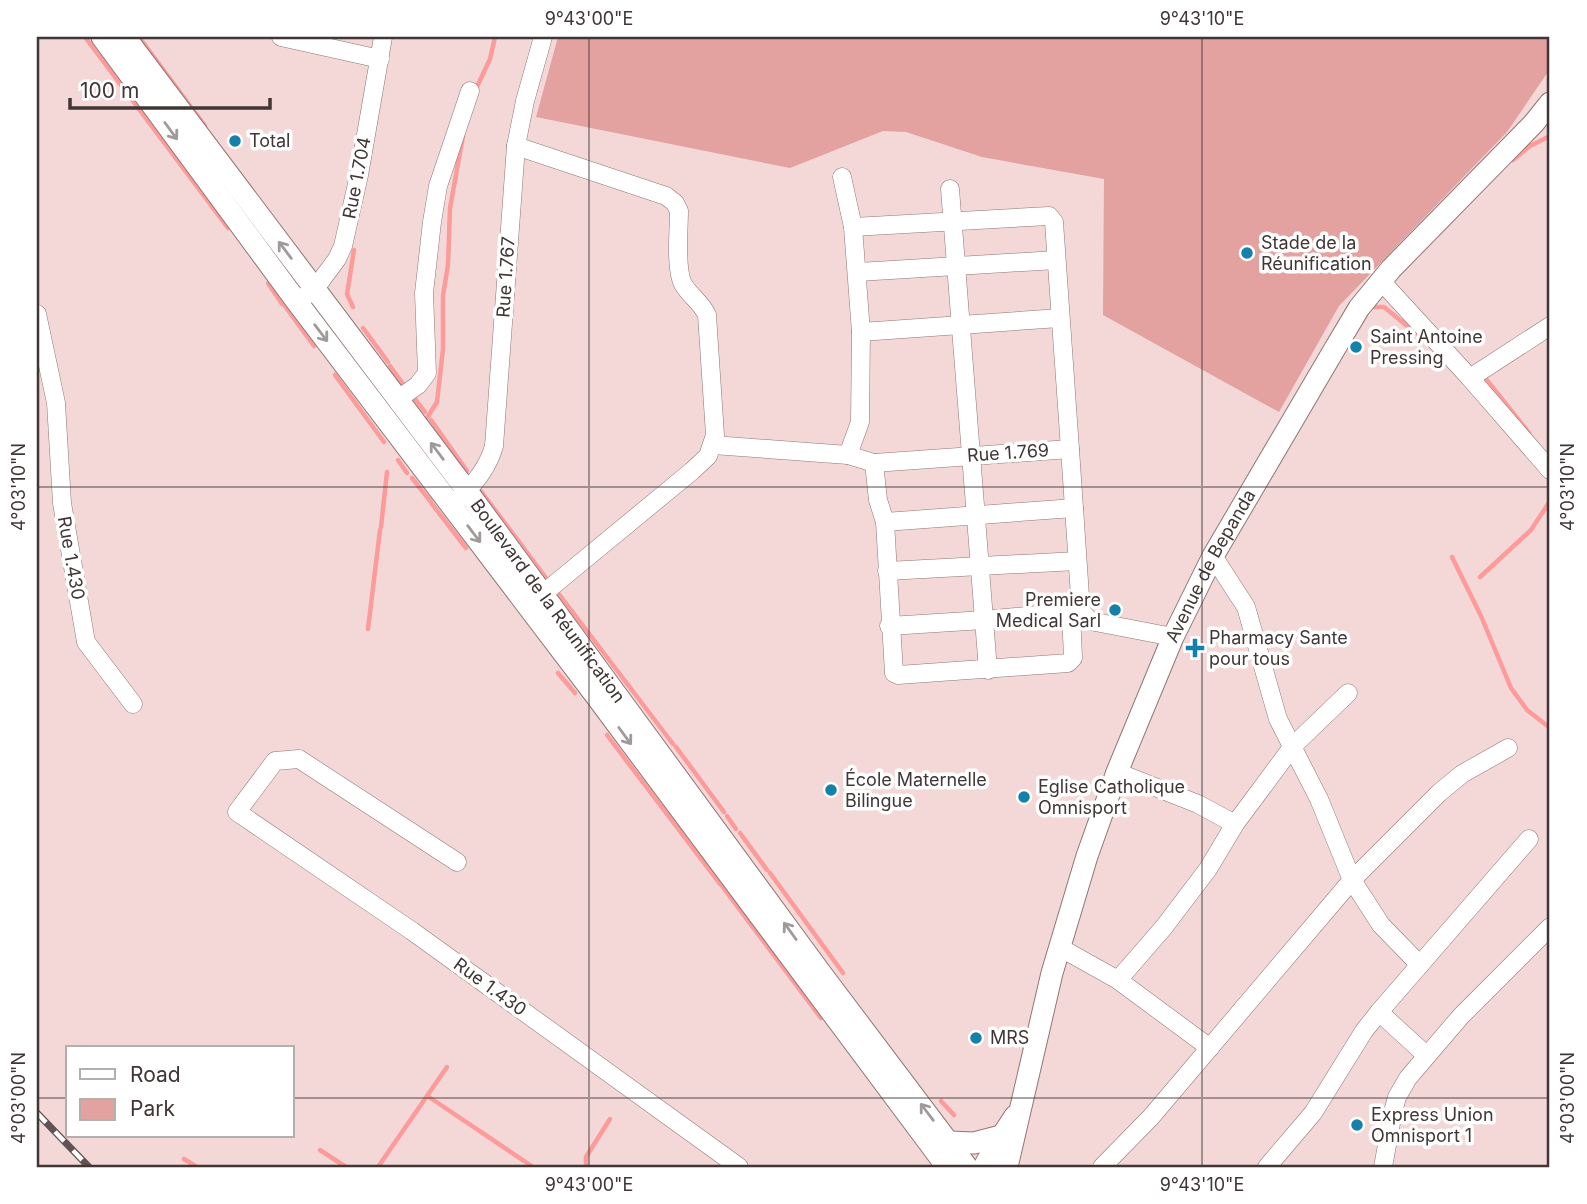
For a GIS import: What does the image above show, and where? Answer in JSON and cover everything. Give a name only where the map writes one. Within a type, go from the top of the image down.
[{"type":"main road","points":[[102,37],[306,296],[459,497]]},
{"type":"main road","name":"Boulevard de la Réunification","points":[[125,37],[306,296],[398,399],[459,497],[967,1167]]},
{"type":"main road","name":"Avenue de Bepanda","points":[[984,1167],[1008,1155],[1059,947],[1087,856],[1117,772],[1172,637],[1213,556],[1359,307],[1381,281],[1542,124],[1550,103]]},
{"type":"main road","points":[[536,600],[947,1167]]},
{"type":"main road","points":[[949,1142],[974,1143],[1008,1155]]},
{"type":"street","points":[[281,37],[380,59]]},
{"type":"street","name":"Rue 1.704","points":[[306,296],[337,259],[343,246],[359,175],[383,37]]},
{"type":"street","name":"Rue 1.767","points":[[459,497],[486,467],[494,446],[516,146],[527,89],[543,37]]},
{"type":"street","points":[[398,399],[418,385],[427,373],[424,293],[432,222],[438,186],[470,91]]},
{"type":"street","points":[[516,146],[666,197],[676,203],[679,211],[682,283],[702,305],[707,315],[715,435],[708,456],[692,471],[536,600]]},
{"type":"street","points":[[842,177],[853,227],[861,331],[861,414],[848,455]]},
{"type":"street","points":[[950,189],[988,670]]},
{"type":"street","name":"Rue 1.769","points":[[713,445],[848,455],[874,463],[1070,449],[1054,222],[1049,216],[952,221]]},
{"type":"street","points":[[853,227],[952,221]]},
{"type":"street","points":[[858,272],[1056,260]]},
{"type":"street","points":[[1381,281],[1550,470]]},
{"type":"street","name":"Rue 1.430","points":[[37,314],[56,403],[62,503],[86,642],[133,704]]},
{"type":"street","points":[[861,331],[1060,318]]},
{"type":"street","points":[[1470,378],[1550,326]]},
{"type":"street","points":[[874,463],[878,500],[885,522],[889,625],[894,673],[898,675],[988,670],[1071,661],[1073,658],[1077,561],[1070,449]]},
{"type":"street","points":[[885,522],[1074,508]]},
{"type":"street","points":[[1213,556],[1246,607],[1273,705],[1319,799],[1352,880],[1381,925],[1420,965]]},
{"type":"street","points":[[887,570],[1077,561]]},
{"type":"street","points":[[889,625],[984,621],[1076,611],[1090,621],[1172,637]]},
{"type":"street","points":[[1118,980],[1164,927],[1208,869],[1236,824],[1293,747],[1348,693]]},
{"type":"street","points":[[1102,1167],[1151,1117],[1352,880],[1439,793],[1480,762],[1508,748]]},
{"type":"street","name":"Rue 1.430","points":[[457,862],[299,760],[275,761],[237,812],[412,931],[739,1167]]},
{"type":"street","points":[[1117,772],[1198,804],[1236,824]]},
{"type":"street","points":[[1267,1167],[1313,1113],[1364,1031],[1529,839]]},
{"type":"street","points":[[1383,1167],[1397,1097],[1408,1078],[1461,1016],[1550,927]]},
{"type":"street","points":[[1059,947],[1118,980],[1210,1048]]},
{"type":"street","points":[[1380,1012],[1426,1055]]},
{"type":"green space","name":"Stade de la Réunification","points":[[558,37],[1549,37],[1550,69],[1507,132],[1339,306],[1279,412],[1103,315],[1104,179],[982,157],[906,132],[883,131],[790,168],[536,117]]},
{"type":"waterway","points":[[85,37],[228,228]]},
{"type":"waterway","points":[[139,37],[205,126]]},
{"type":"waterway","points":[[475,91],[490,59],[495,37]]},
{"type":"waterway","points":[[427,418],[437,402],[443,349],[443,295],[448,265],[450,208],[463,136]]},
{"type":"waterway","points":[[1513,160],[1530,146],[1550,136]]},
{"type":"waterway","points":[[353,307],[347,294],[354,250]]},
{"type":"waterway","points":[[268,283],[282,304]]},
{"type":"waterway","points":[[285,306],[314,346]]},
{"type":"waterway","points":[[1370,307],[1384,307],[1423,339]]},
{"type":"waterway","points":[[363,328],[388,362]]},
{"type":"waterway","points":[[390,366],[406,388]]},
{"type":"waterway","points":[[335,375],[384,442]]},
{"type":"waterway","points":[[1486,379],[1529,433]]},
{"type":"waterway","points":[[412,395],[425,412]]},
{"type":"waterway","points":[[431,420],[467,471]]},
{"type":"waterway","points":[[398,460],[407,473]]},
{"type":"waterway","points":[[381,527],[387,472]]},
{"type":"waterway","points":[[412,478],[431,502]]},
{"type":"waterway","points":[[477,486],[549,582]]},
{"type":"waterway","points":[[1480,577],[1531,530],[1550,501]]},
{"type":"waterway","points":[[432,504],[466,548]]},
{"type":"waterway","points":[[368,629],[380,530]]},
{"type":"waterway","points":[[1452,557],[1481,616],[1511,688],[1527,710],[1550,728]]},
{"type":"waterway","points":[[555,589],[673,744]]},
{"type":"waterway","points":[[558,673],[575,693]]},
{"type":"waterway","points":[[607,735],[720,884]]},
{"type":"waterway","points":[[676,747],[724,812]]},
{"type":"waterway","points":[[727,816],[736,829]]},
{"type":"waterway","points":[[740,833],[767,870]]},
{"type":"waterway","points":[[770,873],[843,973]]},
{"type":"waterway","points":[[722,886],[821,1018]]},
{"type":"waterway","points":[[378,1167],[447,1067]]},
{"type":"waterway","points":[[429,1097],[533,1167]]},
{"type":"waterway","points":[[941,1101],[954,1115]]},
{"type":"waterway","points":[[586,1167],[586,1157],[610,1119]]},
{"type":"waterway","points":[[320,1150],[346,1167]]},
{"type":"waterway","points":[[184,1159],[197,1167]]},
{"type":"railway","points":[[37,1113],[89,1167]]},
{"type":"place","name":"Total","points":[[235,141]]},
{"type":"place","name":"Stade de la Réunification","points":[[1247,253]]},
{"type":"place","name":"Saint Antoine Pressing","points":[[1356,347]]},
{"type":"place","name":"Premiere Medical Sarl","points":[[1115,610]]},
{"type":"place","name":"Pharmacy Sante pour tous","points":[[1195,648]]},
{"type":"place","name":"École Maternelle Bilingue","points":[[831,790]]},
{"type":"place","name":"Eglise Catholique Omnisport","points":[[1024,797]]},
{"type":"place","name":"MRS","points":[[976,1038]]},
{"type":"place","name":"Express Union Omnisport 1","points":[[1357,1125]]}]
